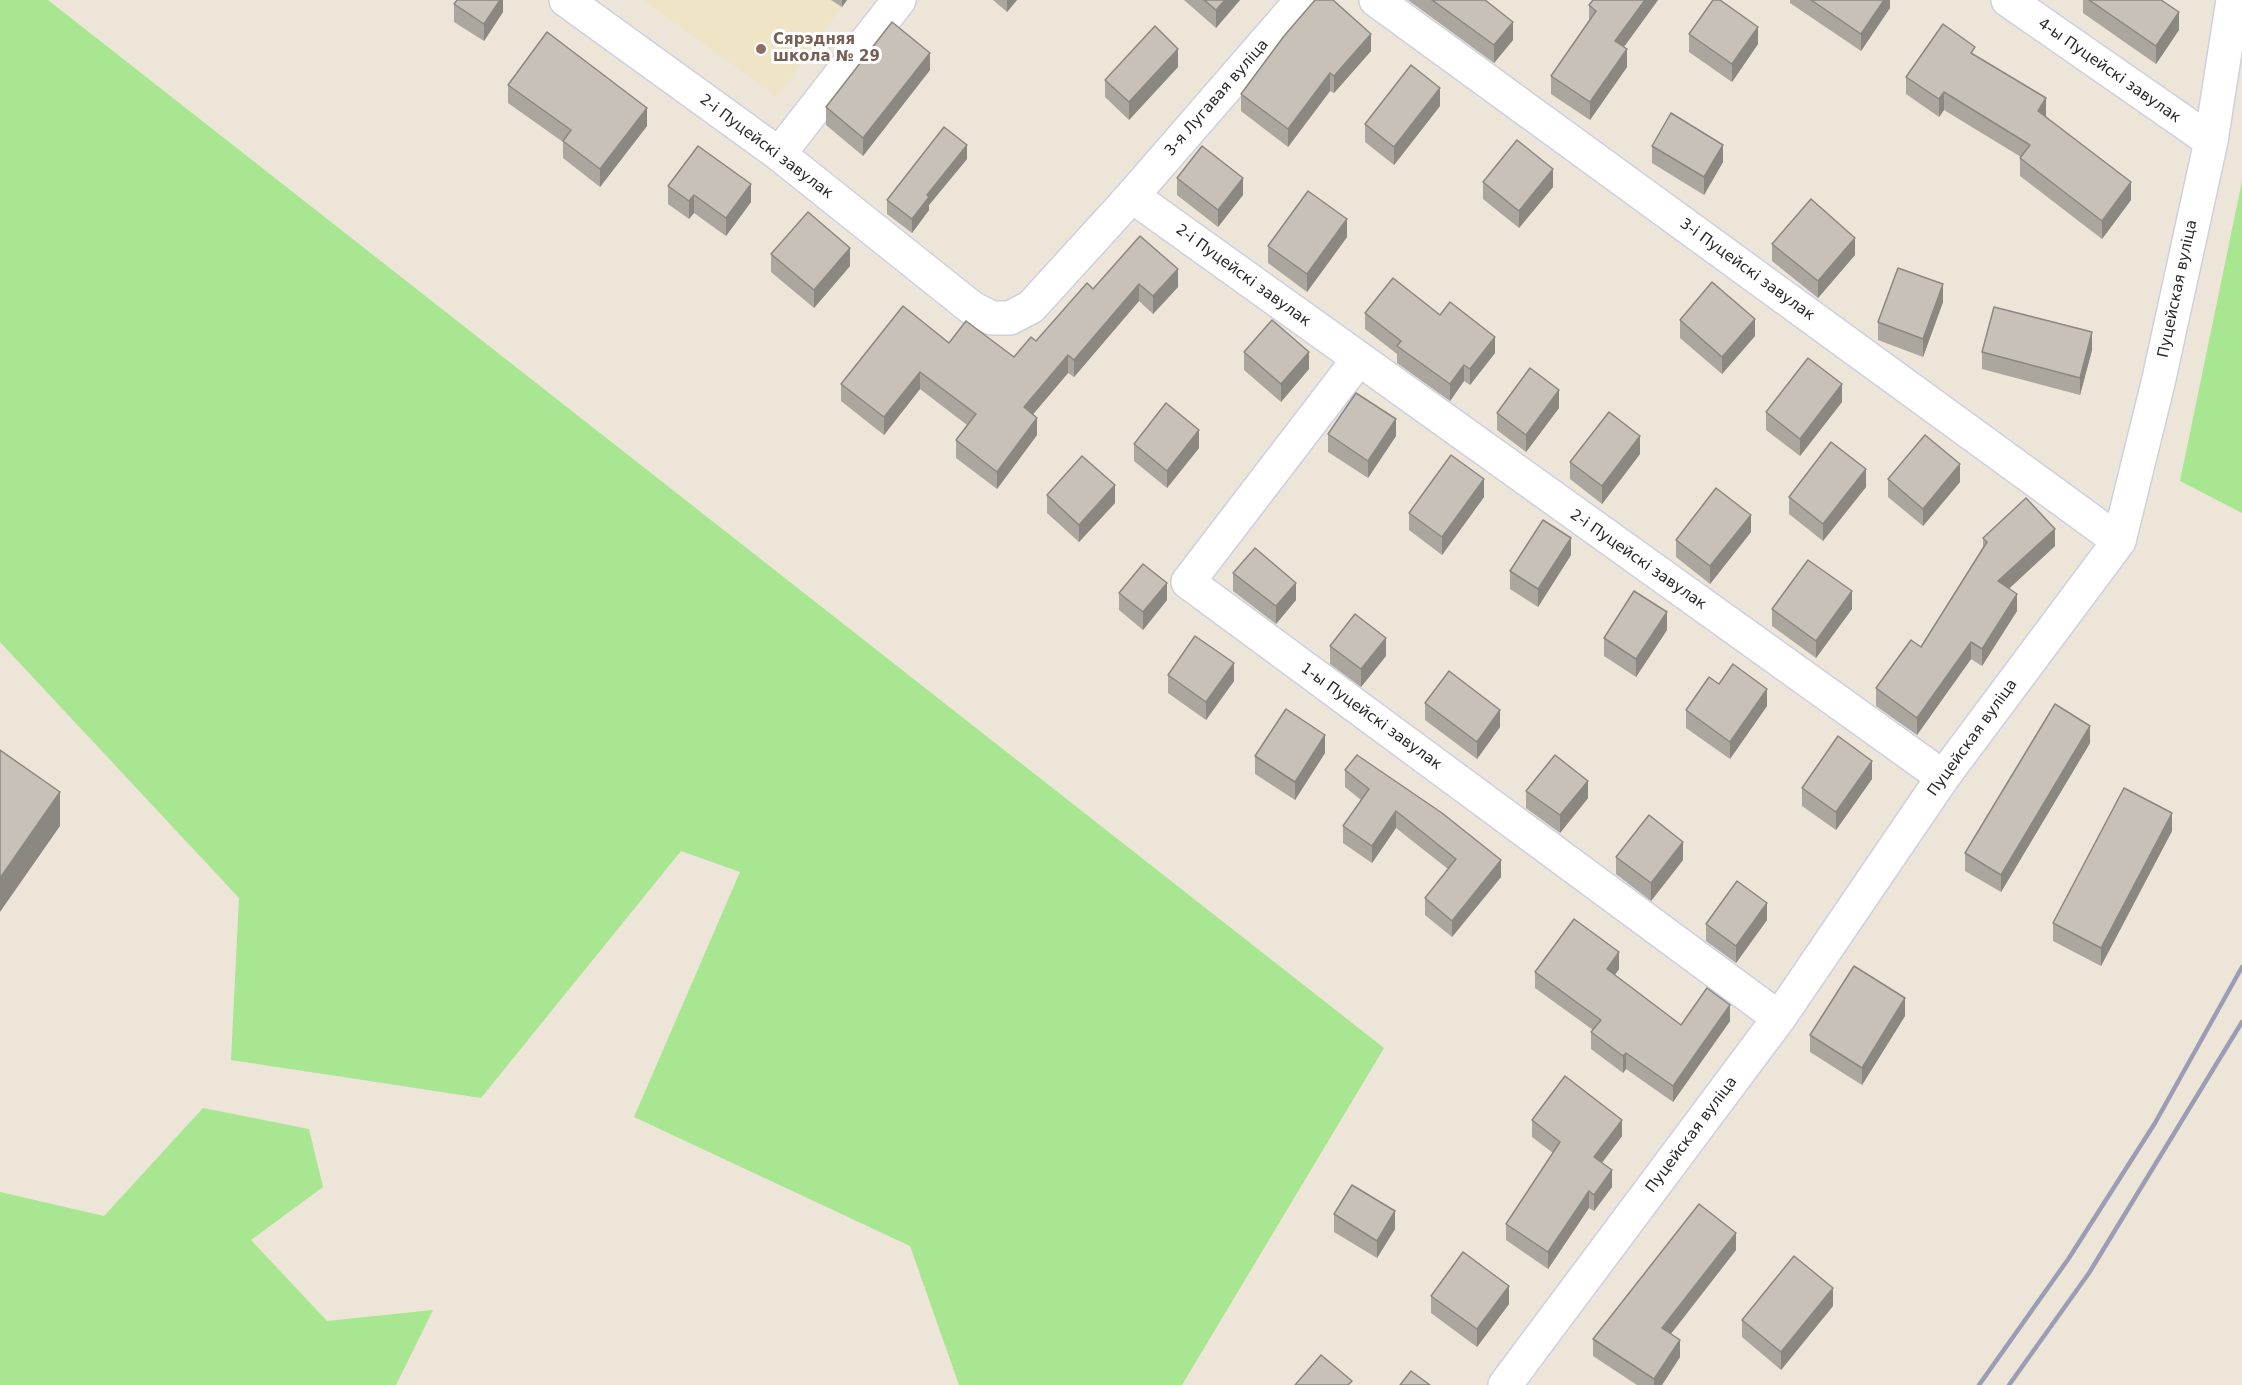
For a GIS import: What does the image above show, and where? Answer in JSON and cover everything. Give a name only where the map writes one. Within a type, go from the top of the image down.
[{"type":"street","name":"2-і Пуцейскі завулак","points":[[566,0],[779,154],[972,308],[992,318],[1010,318],[1031,307],[1132,196],[1943,777]]},
{"type":"street","points":[[779,154],[899,0]]},
{"type":"street","name":"3-я Лугавая вуліца","points":[[1132,196],[1302,0]]},
{"type":"street","name":"3-і Пуцейскі завулак","points":[[1376,0],[2119,541]]},
{"type":"street","name":"4-ы Пуцейскі завулак","points":[[2008,0],[2211,141]]},
{"type":"street","name":"Пуцейская вуліца","points":[[1505,1385],[1779,1018],[1943,777],[2119,541],[2158,383],[2211,141],[2233,0]]},
{"type":"street","name":"1-ы Пуцейскі завулак","points":[[1358,360],[1188,582],[1779,1018]]},
{"type":"shaded area","name":"Сярэдняя школа № 29","points":[[643,0],[847,0],[777,97]]},
{"type":"green space","points":[[0,0],[48,0],[1384,1048],[1182,1385],[959,1385],[910,1246],[634,1117],[740,872],[681,851],[481,1098],[231,1060],[239,898],[0,642]]},
{"type":"green space","points":[[2242,181],[2242,513],[2180,481]]},
{"type":"green space","points":[[203,1108],[309,1129],[323,1187],[251,1240],[327,1321],[433,1310],[396,1385],[0,1385],[0,1192],[104,1216]]},
{"type":"building","points":[[457,0],[500,0],[484,24],[454,4]]},
{"type":"building","points":[[1204,0],[1225,0],[1216,10]]},
{"type":"building","points":[[1315,0],[1333,0],[1371,34],[1334,76],[1330,73],[1288,129],[1241,94],[1284,36]]},
{"type":"building","points":[[1432,0],[1485,0],[1513,22],[1494,45]]},
{"type":"building","points":[[1593,0],[1645,0],[1615,41],[1627,49],[1590,102],[1551,76],[1596,11],[1589,5]]},
{"type":"building","points":[[1713,0],[1720,0],[1758,27],[1732,64],[1689,34]]},
{"type":"building","points":[[1811,0],[1884,0],[1861,34]]},
{"type":"building","points":[[2089,0],[2161,0],[2179,12],[2156,46]]},
{"type":"building","points":[[892,22],[930,53],[863,138],[826,107]]},
{"type":"building","points":[[1943,24],[1975,47],[1971,53],[2046,98],[2038,111],[2131,182],[2102,221],[2020,158],[2030,145],[1944,92],[1939,99],[1906,77]]},
{"type":"building","points":[[1155,26],[1178,49],[1129,102],[1105,80]]},
{"type":"building","points":[[547,32],[647,108],[600,169],[563,141],[571,130],[508,85]]},
{"type":"building","points":[[1411,65],[1440,88],[1394,147],[1365,124]]},
{"type":"building","points":[[1671,113],[1723,145],[1704,177],[1652,146]]},
{"type":"building","points":[[944,127],[967,145],[927,195],[929,197],[912,219],[887,200]]},
{"type":"building","points":[[1517,140],[1553,169],[1519,211],[1483,182]]},
{"type":"building","points":[[698,146],[751,184],[726,218],[694,195],[689,201],[668,186]]},
{"type":"building","points":[[1202,146],[1243,178],[1218,210],[1177,178]]},
{"type":"building","points":[[1308,191],[1347,219],[1307,274],[1268,246]]},
{"type":"building","points":[[1811,199],[1855,238],[1818,281],[1772,244]]},
{"type":"building","points":[[808,212],[850,248],[814,290],[771,254]]},
{"type":"building","points":[[1140,236],[1178,269],[1153,296],[1139,284],[1074,360],[1068,355],[1024,407],[1037,418],[997,472],[956,440],[976,414],[920,372],[884,417],[841,384],[903,306],[949,343],[966,321],[1014,357],[1031,337],[1036,341],[1087,283],[1093,289]]},
{"type":"building","points":[[1898,268],[1943,284],[1923,339],[1878,322]]},
{"type":"building","points":[[1393,278],[1440,315],[1450,302],[1495,337],[1470,369],[1464,365],[1450,384],[1397,346],[1401,341],[1365,313]]},
{"type":"building","points":[[1712,282],[1755,319],[1722,357],[1680,320]]},
{"type":"building","points":[[1994,307],[2092,332],[2080,378],[1982,352]]},
{"type":"building","points":[[1272,320],[1309,352],[1281,384],[1244,352]]},
{"type":"building","points":[[1808,358],[1842,384],[1800,439],[1766,412]]},
{"type":"building","points":[[1530,368],[1559,390],[1526,435],[1497,413]]},
{"type":"building","points":[[1356,393],[1396,419],[1368,461],[1328,434]]},
{"type":"building","points":[[1166,403],[1199,430],[1167,471],[1134,444]]},
{"type":"building","points":[[1609,412],[1640,436],[1602,486],[1570,462]]},
{"type":"building","points":[[1925,435],[1960,464],[1923,509],[1888,479]]},
{"type":"building","points":[[1831,442],[1866,469],[1823,524],[1789,497]]},
{"type":"building","points":[[1451,455],[1484,479],[1442,537],[1409,513]]},
{"type":"building","points":[[1082,456],[1115,485],[1079,525],[1047,495]]},
{"type":"building","points":[[1716,488],[1751,515],[1710,566],[1676,540]]},
{"type":"building","points":[[2026,498],[2055,529],[1998,581],[2017,594],[1982,649],[1971,642],[1917,718],[1876,688],[1911,640],[1921,647],[1987,542],[1983,538]]},
{"type":"building","points":[[1543,520],[1571,538],[1538,589],[1510,571]]},
{"type":"building","points":[[1255,548],[1296,583],[1276,606],[1233,573]]},
{"type":"building","points":[[1808,560],[1852,591],[1816,641],[1772,609]]},
{"type":"building","points":[[1143,564],[1167,583],[1143,612],[1119,593]]},
{"type":"building","points":[[1634,591],[1667,612],[1636,659],[1604,638]]},
{"type":"building","points":[[1355,614],[1386,638],[1361,669],[1330,646]]},
{"type":"building","points":[[1195,636],[1234,663],[1206,702],[1168,675]]},
{"type":"building","points":[[1733,664],[1767,689],[1730,742],[1686,710],[1709,677],[1719,684]]},
{"type":"building","points":[[1449,671],[1500,710],[1477,742],[1425,703]]},
{"type":"building","points":[[2055,704],[2090,726],[2001,875],[1965,853]]},
{"type":"building","points":[[1286,709],[1325,735],[1295,782],[1255,756]]},
{"type":"building","points":[[1838,736],[1872,761],[1836,812],[1802,788]]},
{"type":"building","points":[[0,750],[60,792],[0,878]]},
{"type":"building","points":[[1357,755],[1442,813],[1501,860],[1452,921],[1425,898],[1456,859],[1396,811],[1372,846],[1343,826],[1369,789],[1345,770]]},
{"type":"building","points":[[1555,755],[1588,781],[1560,815],[1526,791]]},
{"type":"building","points":[[2124,788],[2172,813],[2101,948],[2053,923]]},
{"type":"building","points":[[1649,815],[1683,842],[1651,883],[1616,857]]},
{"type":"building","points":[[1737,881],[1767,903],[1736,946],[1706,924]]},
{"type":"building","points":[[1574,919],[1619,952],[1607,969],[1681,1025],[1707,988],[1730,1005],[1673,1086],[1626,1053],[1623,1056],[1591,1032],[1601,1020],[1535,972]]},
{"type":"building","points":[[1854,966],[1905,998],[1862,1068],[1810,1035]]},
{"type":"building","points":[[1565,1076],[1622,1120],[1594,1157],[1612,1170],[1594,1195],[1589,1191],[1548,1252],[1506,1224],[1560,1142],[1532,1120]]},
{"type":"building","points":[[1352,1185],[1395,1211],[1377,1241],[1334,1214]]},
{"type":"building","points":[[1699,1204],[1736,1233],[1662,1328],[1680,1340],[1654,1379],[1593,1339]]},
{"type":"building","points":[[1463,1252],[1509,1286],[1477,1329],[1431,1296]]},
{"type":"building","points":[[1794,1256],[1833,1288],[1781,1352],[1742,1320]]},
{"type":"building","points":[[1321,1355],[1352,1381],[1348,1385],[1295,1385]]},
{"type":"building","points":[[1411,1371],[1430,1385],[1400,1385]]},
{"type":"railway","points":[[1979,1385],[2069,1258],[2155,1123],[2242,967]]},
{"type":"railway","points":[[2009,1385],[2089,1273],[2242,1022]]},
{"type":"place","name":"Сярэдняя школа № 29","points":[[761,49]]}]
